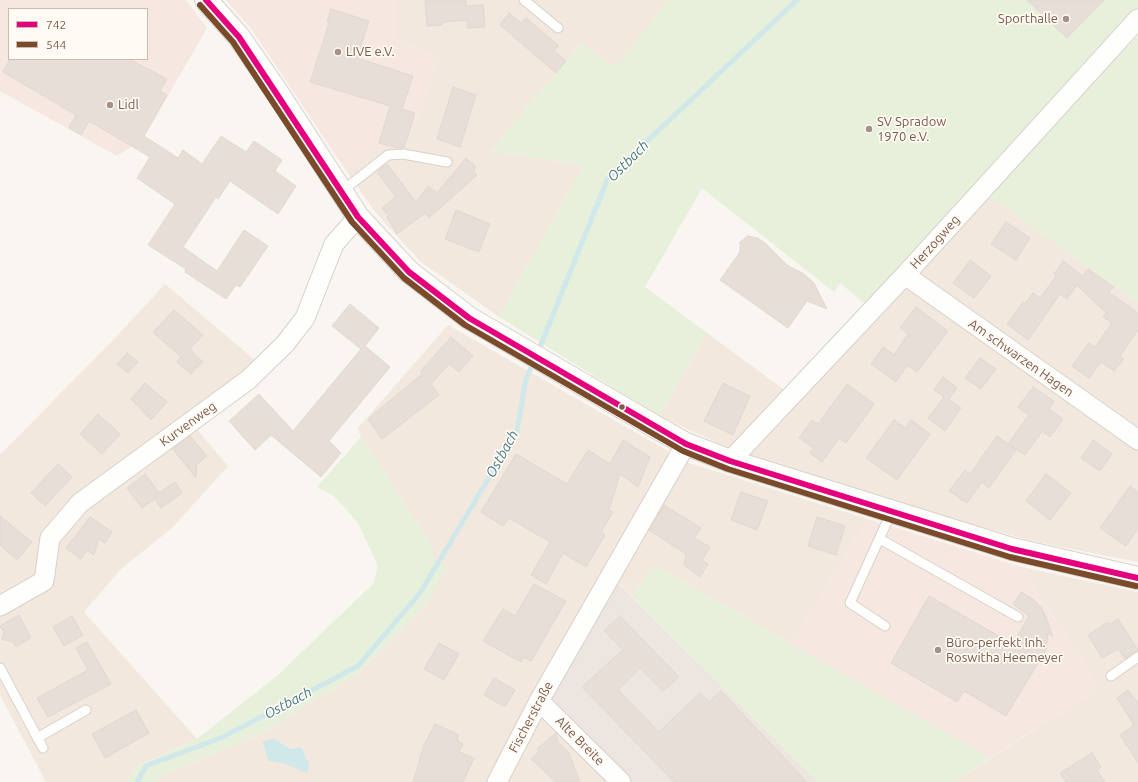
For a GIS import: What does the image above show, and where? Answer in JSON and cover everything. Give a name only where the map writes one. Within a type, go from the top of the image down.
[{"type":"main road","points":[[206,0],[239,36],[358,217],[409,272],[469,318],[555,370],[686,444],[730,462],[1012,550],[1138,578]]},
{"type":"street","name":"Herzogweg","points":[[730,462],[905,275],[1138,19]]},
{"type":"street","name":"Kurvenweg","points":[[0,606],[44,581],[50,538],[80,503],[248,380],[285,344],[305,318],[334,244],[358,217]]},
{"type":"street","name":"Am schwarzen Hagen","points":[[905,275],[1138,440]]},
{"type":"street","name":"Fischerstraße","points":[[497,782],[539,700],[686,444]]},
{"type":"street","name":"Alte Breite","points":[[539,700],[621,782]]},
{"type":"lane","points":[[524,0],[558,28]]},
{"type":"lane","points":[[341,192],[388,155],[404,154],[447,162]]},
{"type":"lane","points":[[885,626],[850,603],[891,513]]},
{"type":"lane","points":[[880,539],[1018,617]]},
{"type":"lane","points":[[1111,676],[1138,657]]},
{"type":"lane","points":[[0,668],[43,748]]},
{"type":"lane","points":[[37,738],[86,710]]},
{"type":"shaded area","points":[[0,0],[186,0],[207,28],[143,139],[117,156],[0,91]]},
{"type":"shaded area","points":[[226,0],[396,0],[396,40],[440,57],[406,153],[377,146],[345,169],[252,30]]},
{"type":"shaded area","points":[[396,0],[668,0],[615,69],[581,43],[491,151],[584,165],[499,317],[420,261],[376,213],[345,169],[377,146],[439,57],[396,40]]},
{"type":"shaded area","points":[[985,192],[1138,303],[1138,562],[1036,542],[828,484],[731,449],[659,416],[707,333],[798,400]]},
{"type":"shaded area","points":[[165,284],[268,371],[194,426],[228,466],[172,528],[121,569],[84,612],[197,739],[135,767],[126,782],[46,782],[0,695],[0,455],[114,339]]},
{"type":"shaded area","points":[[448,325],[689,463],[868,519],[791,644],[654,565],[632,596],[620,584],[553,691],[554,699],[559,708],[633,782],[156,782],[159,777],[262,733],[360,672],[426,605],[434,562],[431,545],[361,437],[358,428]],"holes":[[[275,739],[292,749],[309,764],[307,772],[286,764],[269,761]]]},
{"type":"shaded area","points":[[868,519],[1022,567],[1099,688],[990,758],[791,644]]},
{"type":"shaded area","points":[[1022,567],[1138,592],[1138,782],[954,782],[1099,688]]},
{"type":"shaded area","points":[[619,584],[818,782],[633,782],[559,708],[554,700],[553,691]]},
{"type":"green space","points":[[668,0],[1138,0],[1138,8],[1060,90],[865,304],[840,283],[834,292],[702,188],[645,287],[707,333],[659,416],[499,317],[584,165],[491,151],[581,43],[615,68]]},
{"type":"green space","points":[[1138,36],[1138,303],[985,192]]},
{"type":"green space","points":[[361,437],[431,545],[434,561],[446,568],[426,605],[360,672],[262,733],[159,777],[156,782],[126,782],[135,767],[197,739],[278,675],[373,584],[378,566],[358,523],[334,496],[317,487]]},
{"type":"green space","points":[[654,565],[990,758],[954,782],[818,782],[632,596]]},
{"type":"water","points":[[275,739],[291,749],[301,747],[309,764],[307,773],[286,764],[269,761],[262,741]]},
{"type":"building","points":[[425,0],[466,0],[466,6],[483,5],[485,27],[467,28],[467,20],[442,22],[442,25],[427,26]]},
{"type":"building","name":"Sporthalle","points":[[1027,0],[1104,0],[1067,38]]},
{"type":"building","points":[[331,9],[369,21],[357,58],[413,76],[402,109],[415,113],[404,148],[397,148],[379,143],[390,106],[310,82],[329,23],[327,22]]},
{"type":"building","points":[[509,13],[521,23],[526,18],[559,46],[554,51],[566,61],[556,73],[500,25]]},
{"type":"building","points":[[9,60],[131,60],[167,79],[160,91],[167,95],[144,136],[178,158],[183,150],[202,164],[221,136],[246,152],[254,141],[282,160],[275,171],[296,186],[278,214],[230,181],[218,199],[216,197],[183,247],[217,271],[244,230],[268,246],[240,287],[236,285],[226,299],[185,272],[186,269],[148,245],[175,204],[137,178],[150,157],[89,121],[81,135],[69,127],[76,115],[3,72]]},
{"type":"building","points":[[453,87],[476,95],[460,147],[437,139]]},
{"type":"building","points":[[466,158],[476,167],[473,172],[477,175],[429,218],[425,213],[397,234],[387,217],[389,216],[382,208],[396,197],[377,172],[387,164],[416,202],[428,186],[437,193]]},
{"type":"building","points":[[456,210],[490,224],[479,252],[445,239]]},
{"type":"building","points":[[1006,222],[1030,238],[1016,260],[991,244]]},
{"type":"building","points":[[748,236],[758,238],[787,265],[804,274],[814,283],[827,309],[807,301],[788,328],[720,280],[740,252],[740,242]]},
{"type":"building","points":[[970,260],[991,276],[974,298],[953,283]]},
{"type":"building","points":[[1063,261],[1083,276],[1088,269],[1114,287],[1109,292],[1138,313],[1138,330],[1120,356],[1124,359],[1114,371],[1101,362],[1089,378],[1072,366],[1089,343],[1095,347],[1112,323],[1103,317],[1106,313],[1077,285],[1067,299],[1060,294],[1028,340],[1007,324],[1023,302],[1025,304],[1033,293],[1040,298],[1056,276],[1054,274]]},
{"type":"building","points":[[350,304],[379,328],[365,346],[390,367],[329,441],[341,453],[321,477],[271,435],[255,450],[229,421],[259,394],[293,431],[361,349],[332,326]]},
{"type":"building","points":[[916,307],[948,331],[917,372],[907,365],[896,382],[871,364],[883,347],[894,355],[908,334],[900,328]]},
{"type":"building","points":[[174,310],[203,335],[190,349],[203,362],[191,374],[177,362],[181,357],[153,332]]},
{"type":"building","points":[[451,337],[473,356],[459,372],[449,364],[431,384],[439,395],[382,439],[368,419],[422,374],[420,372]]},
{"type":"building","points":[[127,353],[138,362],[128,373],[117,364]]},
{"type":"building","points":[[980,358],[996,369],[981,389],[965,378]]},
{"type":"building","points":[[943,377],[957,388],[949,399],[961,408],[945,431],[928,418],[944,397],[934,390]]},
{"type":"building","points":[[145,383],[167,402],[151,420],[131,399]]},
{"type":"building","points":[[723,383],[750,396],[733,435],[704,421]]},
{"type":"building","points":[[847,384],[874,404],[846,443],[839,438],[822,462],[810,453],[814,448],[799,438],[812,420],[818,424]]},
{"type":"building","points":[[1033,387],[1054,401],[1049,409],[1063,419],[1050,437],[1042,431],[1025,455],[1008,444],[1029,415],[1018,407]]},
{"type":"building","points":[[98,414],[120,434],[102,454],[80,434]]},
{"type":"building","points":[[894,420],[906,428],[911,420],[930,434],[897,480],[866,458]]},
{"type":"building","points":[[190,436],[207,456],[197,464],[196,478],[173,449]]},
{"type":"building","points":[[997,436],[1016,450],[989,488],[982,482],[967,503],[949,491],[965,470],[970,474]]},
{"type":"building","points":[[623,440],[650,457],[638,487],[620,474],[609,510],[613,512],[601,532],[605,535],[586,567],[563,553],[546,584],[531,575],[550,542],[509,518],[503,526],[481,512],[516,454],[567,484],[588,450],[610,464]]},
{"type":"building","points":[[1093,440],[1112,454],[1100,471],[1081,458]]},
{"type":"building","points":[[58,464],[72,477],[45,506],[31,493]]},
{"type":"building","points":[[145,474],[159,493],[175,482],[182,493],[161,508],[155,499],[142,508],[127,488]]},
{"type":"building","points":[[1046,474],[1071,493],[1050,520],[1026,501]]},
{"type":"building","points":[[1130,486],[1138,492],[1138,529],[1126,546],[1100,528]]},
{"type":"building","points":[[741,492],[768,501],[757,530],[731,520]]},
{"type":"building","points":[[664,505],[701,528],[694,538],[710,547],[702,560],[708,564],[700,577],[684,565],[686,554],[649,530]]},
{"type":"building","points":[[0,516],[32,542],[17,560],[0,545]]},
{"type":"building","points":[[90,517],[112,532],[105,543],[99,539],[94,555],[87,550],[81,559],[66,548]]},
{"type":"building","points":[[817,517],[845,526],[836,555],[808,546]]},
{"type":"building","points":[[534,584],[566,601],[531,661],[524,657],[521,662],[483,641],[503,609],[515,616]]},
{"type":"building","points":[[1021,592],[1033,599],[1041,607],[1053,637],[1048,633],[1046,650],[1006,716],[964,691],[957,702],[891,663],[929,596],[1013,644],[1029,616],[1013,604]]},
{"type":"building","points":[[19,615],[31,638],[16,647],[13,642],[2,639],[4,632],[0,626]]},
{"type":"building","points":[[72,616],[83,635],[64,646],[53,627]]},
{"type":"building","points":[[620,616],[679,677],[663,691],[640,668],[618,690],[659,732],[700,693],[709,702],[721,691],[807,782],[674,782],[582,687],[623,650],[604,631]]},
{"type":"building","points":[[1118,619],[1138,650],[1125,659],[1118,649],[1102,658],[1088,635],[1108,622],[1110,624]]},
{"type":"building","points":[[87,642],[111,684],[48,717],[37,698],[88,670],[76,648]]},
{"type":"building","points":[[439,643],[459,654],[444,680],[424,669]]},
{"type":"building","points":[[494,678],[515,690],[505,707],[484,695]]},
{"type":"building","points":[[1128,690],[1138,702],[1138,763],[1120,735],[1134,725],[1117,698]]},
{"type":"building","points":[[136,710],[149,733],[105,758],[92,734]]},
{"type":"building","points":[[435,724],[459,735],[457,740],[463,744],[459,752],[474,758],[463,782],[413,782],[424,745]]},
{"type":"building","points":[[556,733],[558,742],[569,753],[580,782],[556,782],[531,759],[539,751],[537,749]]},
{"type":"building","points":[[1092,753],[1101,767],[1097,770],[1105,782],[1066,782],[1060,773]]},
{"type":"waterway","name":"Ostbach","points":[[538,352],[608,178],[797,0]]},
{"type":"waterway","name":"Ostbach","points":[[137,782],[146,766],[223,737],[358,666],[420,593],[517,431],[526,379],[534,361]]},
{"type":"transit line","name":"742","points":[[206,0],[239,37],[358,217],[409,272],[469,318],[686,444],[730,461],[1012,549],[1138,578]]},
{"type":"transit line","name":"544","points":[[200,5],[233,42],[352,222],[404,278],[465,325],[683,451],[728,469],[1010,557],[1136,586]]},
{"type":"place","name":"Sporthalle","points":[[1066,19]]},
{"type":"place","name":"LIVE e.V.","points":[[338,52]]},
{"type":"place","name":"Lidl","points":[[110,105]]},
{"type":"place","name":"SV Spradow 1970 e.V.","points":[[869,129]]},
{"type":"place","name":"Büro-perfekt Inh. Roswitha Heemeyer","points":[[938,650]]}]
